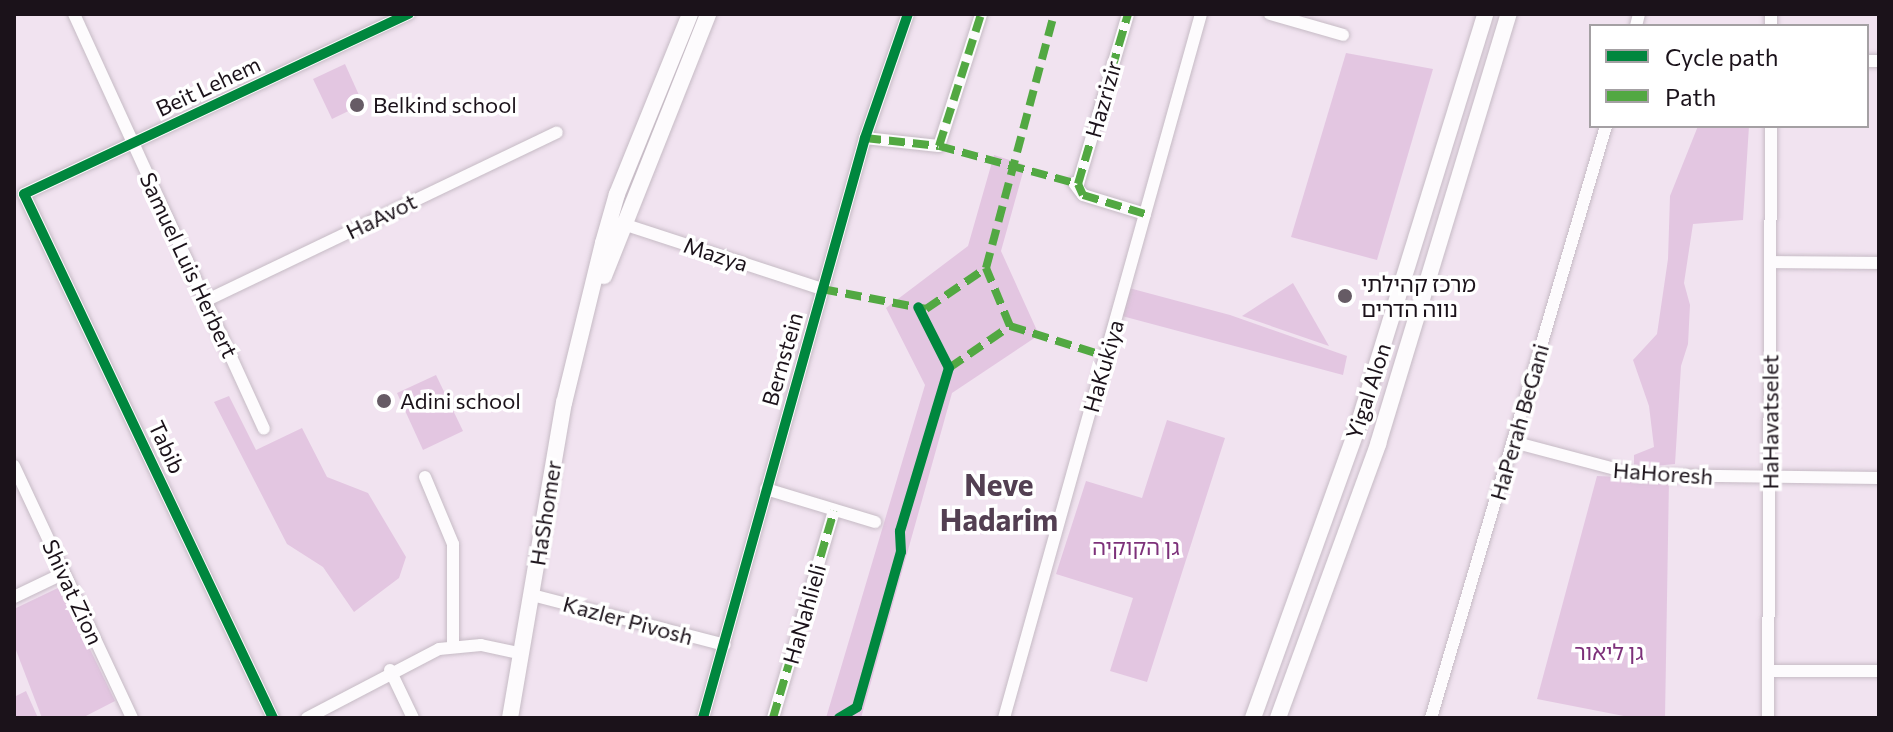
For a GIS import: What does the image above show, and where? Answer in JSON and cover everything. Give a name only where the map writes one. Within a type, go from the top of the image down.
[{"type":"main road","name":"HaShomer","points":[[510,718],[564,403],[616,222],[690,14]]},
{"type":"main road","name":"HaShomer","points":[[616,222],[708,14]]},
{"type":"main road","name":"Yigal Alon","points":[[1253,718],[1356,432],[1485,14]]},
{"type":"main road","name":"Yigal Alon","points":[[1278,718],[1378,444],[1509,14]]},
{"type":"street","name":"Samuel Luis Herbert","points":[[74,14],[264,429]]},
{"type":"street","name":"Beit Lehem","points":[[24,194],[409,14]]},
{"type":"street","name":"Bernstein","points":[[703,718],[865,138],[908,14]]},
{"type":"street","points":[[865,138],[939,146],[981,14]]},
{"type":"street","name":"Hazrizir","points":[[1128,14],[1076,183],[1083,195],[1145,214]]},
{"type":"street","name":"HaKukiya","points":[[1004,718],[1201,14]]},
{"type":"street","points":[[1270,14],[1343,35]]},
{"type":"street","name":"HaPerah BeGani","points":[[1431,718],[1605,128]]},
{"type":"street","name":"HaHavatselet","points":[[1768,718],[1771,128]]},
{"type":"street","name":"HaAvot","points":[[205,301],[557,132]]},
{"type":"street","name":"Tabib","points":[[24,194],[273,718]]},
{"type":"street","name":"Mazya","points":[[616,222],[822,289]]},
{"type":"street","points":[[1770,262],[1879,263]]},
{"type":"street","name":"HaHoresh","points":[[1513,442],[1638,475],[1879,478]]},
{"type":"street","name":"Shivat Zion","points":[[14,466],[132,718]]},
{"type":"street","points":[[425,477],[453,544],[453,645]]},
{"type":"street","points":[[766,489],[875,522]]},
{"type":"street","name":"HaNahlieli","points":[[773,718],[834,511]]},
{"type":"street","points":[[14,597],[64,573]]},
{"type":"street","name":"Kazler Pivosh","points":[[532,595],[725,645]]},
{"type":"street","points":[[307,718],[390,670],[453,645],[520,653]]},
{"type":"street","points":[[390,670],[413,718]]},
{"type":"street","points":[[1769,671],[1879,671]]},
{"type":"green space","points":[[1346,53],[1433,69],[1377,260],[1291,237]]},
{"type":"green space","points":[[345,64],[363,104],[332,119],[313,79]]},
{"type":"green space","points":[[1697,128],[1749,128],[1743,220],[1693,224],[1684,283],[1690,305],[1688,344],[1681,366],[1675,464],[1634,468],[1634,455],[1654,447],[1649,406],[1633,360],[1657,334],[1668,259],[1670,196]]},
{"type":"green space","points":[[994,155],[1025,165],[1001,251],[1039,335],[952,393],[861,718],[826,718],[925,385],[886,308],[968,246]]},
{"type":"green space","points":[[1293,283],[1329,346],[1242,316]]},
{"type":"green space","points":[[1129,288],[1230,315],[1347,356],[1343,375],[1122,316]]},
{"type":"green space","points":[[436,375],[463,431],[423,450],[397,393]]},
{"type":"green space","points":[[229,396],[256,450],[302,428],[327,477],[368,493],[406,557],[399,578],[354,612],[323,567],[287,544],[214,402]]},
{"type":"green space","name":"גן הקוקיה","points":[[1167,420],[1225,438],[1147,682],[1110,671],[1133,598],[1056,574],[1086,481],[1142,498]]},
{"type":"green space","name":"גן ליאור","points":[[1597,476],[1669,479],[1665,718],[1634,718],[1537,699]]},
{"type":"green space","points":[[60,587],[115,701],[82,718],[42,718],[14,645],[14,609]]},
{"type":"green space","points":[[26,691],[38,718],[14,718],[14,697]]},
{"type":"marked path","points":[[939,146],[981,14]]},
{"type":"marked path","points":[[949,368],[1010,326],[986,268],[1054,14]]},
{"type":"marked path","points":[[1078,184],[1128,14]]},
{"type":"marked path","points":[[865,138],[939,146],[1078,184],[1083,195],[1145,214]]},
{"type":"marked path","points":[[822,289],[926,309],[986,268]]},
{"type":"marked path","points":[[1010,326],[1105,356]]},
{"type":"marked path","points":[[773,718],[834,511]]},
{"type":"cycle path","points":[[273,718],[24,194],[409,14]]},
{"type":"cycle path","points":[[703,718],[865,138],[908,14]]},
{"type":"cycle path","points":[[839,718],[857,707],[901,552],[900,531],[949,368],[918,307]]},
{"type":"place","name":"Belkind school","points":[[357,105]]},
{"type":"place","name":"מרכז קהילתי נווה הדרים","points":[[1345,296]]},
{"type":"place","name":"Adini school","points":[[384,401]]},
{"type":"district","name":"Neve Hadarim","points":[[999,501]]}]
